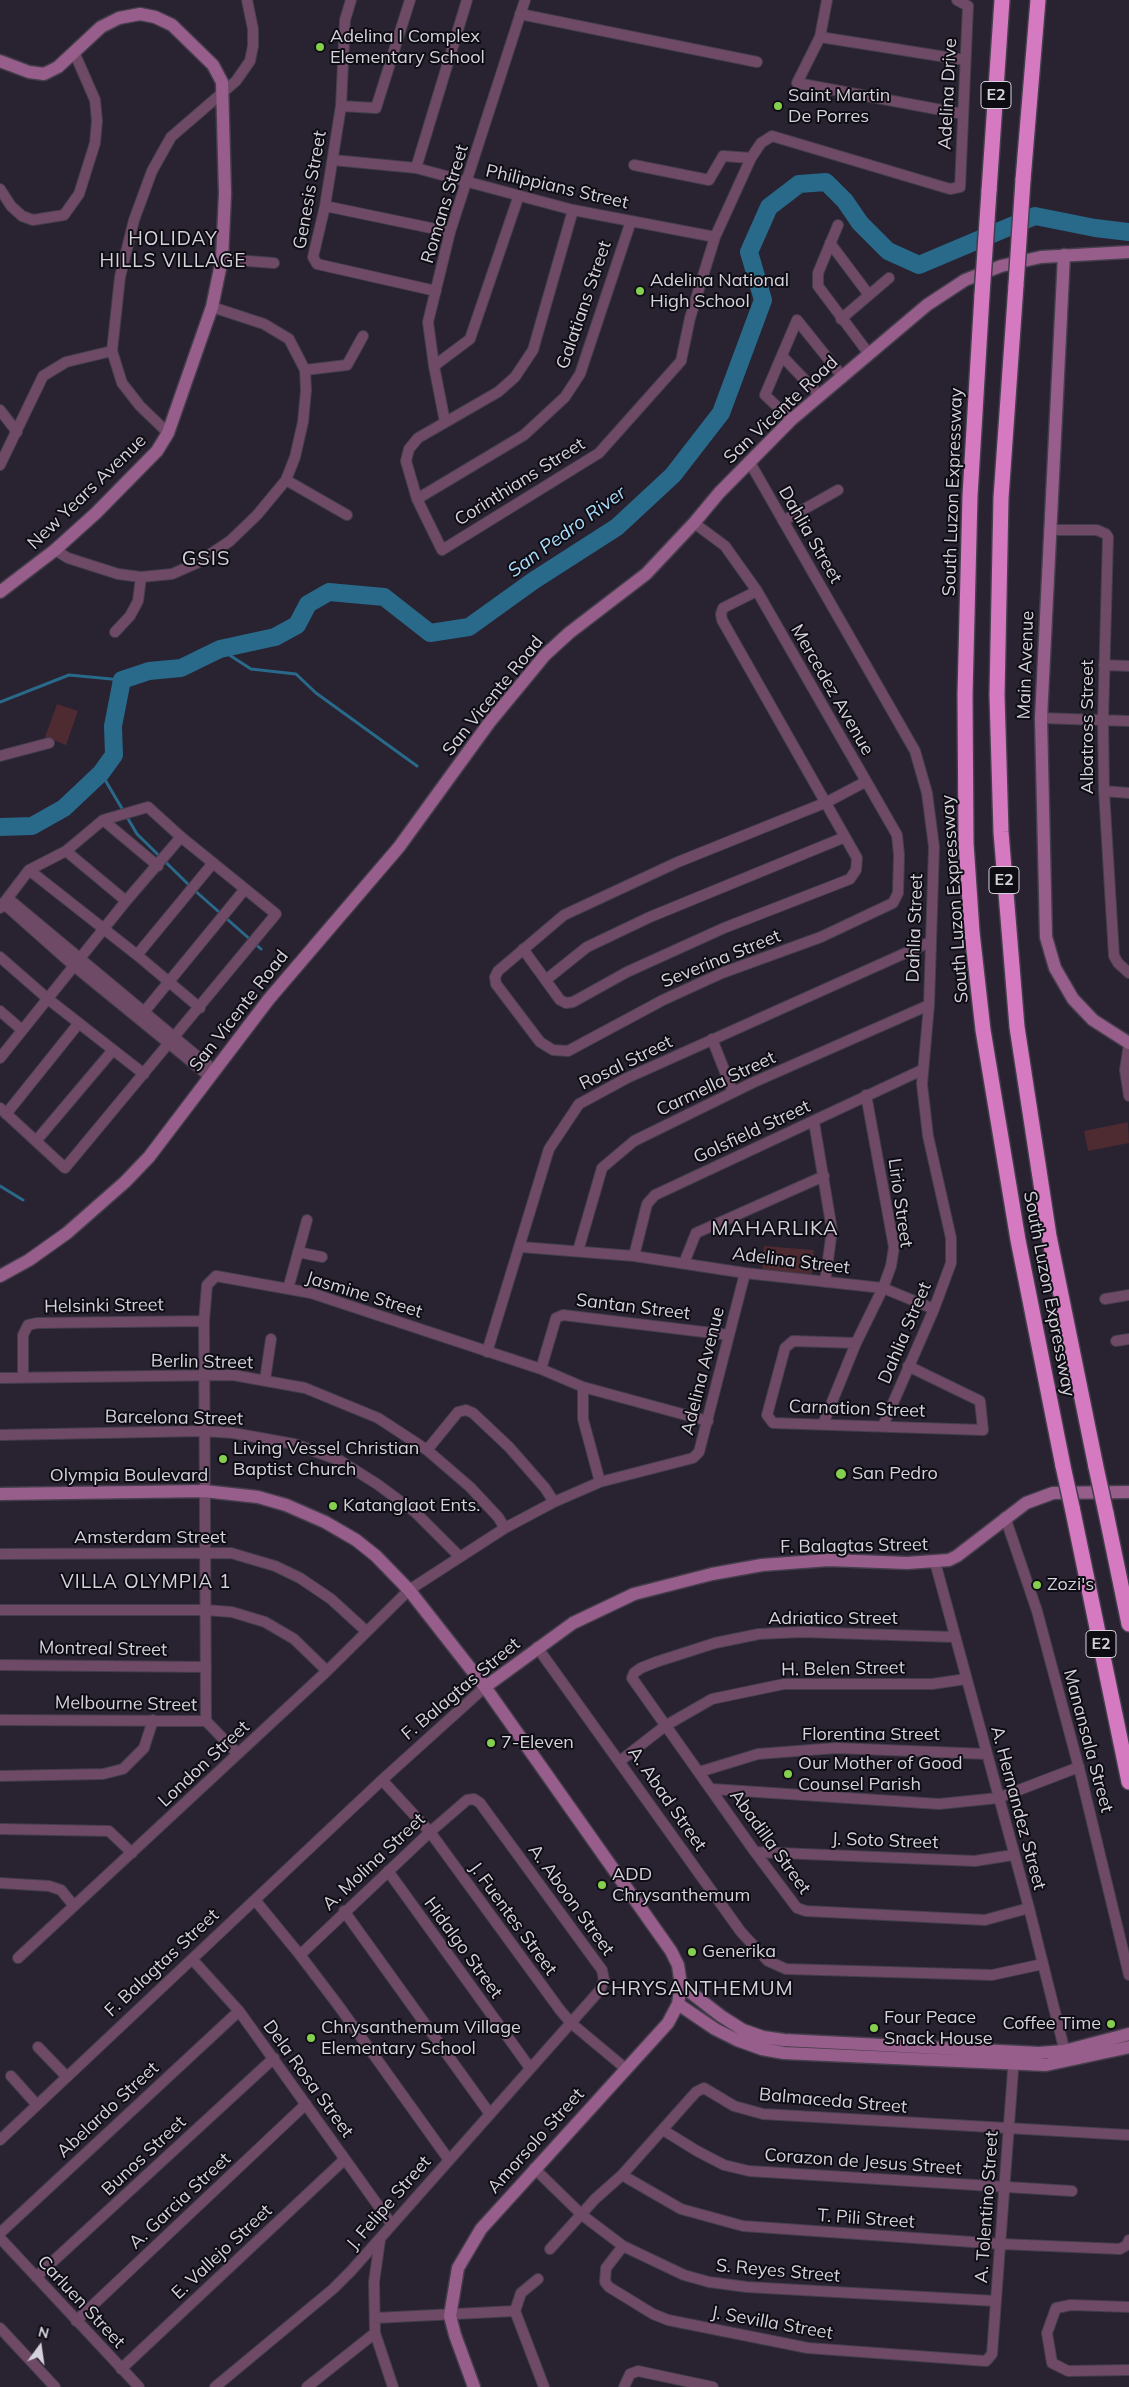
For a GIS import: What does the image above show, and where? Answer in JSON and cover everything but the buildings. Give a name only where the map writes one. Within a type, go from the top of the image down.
[{"type":"highway","points":[[996,0],[999,46]]},
{"type":"highway","name":"South Luzon Expressway","points":[[1002,0],[970,496],[965,695],[966,843],[972,932],[983,1030],[1018,1240],[1129,1782]]},
{"type":"highway","name":"South Luzon Expressway","points":[[1038,0],[1001,498],[997,695],[1000,832],[1017,1026],[1049,1236],[1129,1624]]},
{"type":"highway","points":[[1033,49],[1046,0]]},
{"type":"main road","name":"New Years Avenue","points":[[0,61],[29,72],[44,74],[58,67],[101,27],[119,18],[140,14],[156,17],[172,26],[213,66],[222,82],[225,194],[222,259],[212,307],[168,433],[157,452],[55,550],[0,592]]},
{"type":"main road","name":"San Vicente Road","points":[[0,1276],[29,1260],[67,1233],[149,1157],[291,972],[399,847],[489,723],[545,655],[569,632],[646,574],[749,461],[791,420],[927,304],[965,280],[1001,266],[1041,257],[1129,252]]},
{"type":"main road","name":"Main Avenue","points":[[1064,255],[1048,530],[1041,718],[1046,937],[1055,968],[1073,999],[1093,1020],[1129,1043]]},
{"type":"main road","name":"Olympia Boulevard","points":[[0,1494],[204,1491],[258,1497],[286,1505],[325,1522],[356,1540],[376,1556],[409,1590],[485,1687],[671,1951],[678,1965],[681,1985]]},
{"type":"main road","name":"F. Balagtas Street","points":[[485,1687],[573,1623],[634,1594],[712,1574],[762,1565],[829,1560],[935,1562],[957,1556],[1026,1502],[1053,1493],[1123,1492]]},
{"type":"main road","points":[[762,2043],[721,2016],[681,1985],[678,2004],[715,2029],[737,2040],[762,2043],[1014,2058],[1066,2057],[1129,2047]]},
{"type":"main road","name":"Amorsolo Street","points":[[450,2316],[458,2268],[467,2249],[481,2229],[625,2068],[654,2040],[668,2023],[678,2004]]},
{"type":"main road","points":[[1066,2057],[1129,2034]]},
{"type":"main road","points":[[450,2316],[474,2387]]},
{"type":"street","points":[[168,433],[140,406],[122,383],[112,351],[120,277],[134,220],[152,171],[171,137],[223,91],[236,82],[250,61],[253,46],[253,29],[247,0]]},
{"type":"street","name":"Genesis Street","points":[[351,0],[345,20],[341,106],[333,160],[313,257],[317,264],[436,291]]},
{"type":"street","points":[[341,106],[376,108],[410,0]]},
{"type":"street","points":[[416,168],[467,0]]},
{"type":"street","name":"Romans Street","points":[[445,422],[428,322],[450,232],[468,182],[525,0]]},
{"type":"street","points":[[827,0],[820,37],[797,83],[963,114]]},
{"type":"street","name":"Adelina Drive","points":[[950,189],[960,186],[968,6],[957,0]]},
{"type":"street","points":[[520,14],[757,62]]},
{"type":"street","points":[[820,37],[966,60]]},
{"type":"street","points":[[0,189],[11,206],[22,216],[33,220],[64,215],[79,194],[95,143],[98,122],[95,100],[74,52]]},
{"type":"street","name":"Corinthians Street","points":[[573,210],[533,350],[515,377],[498,392],[418,438],[409,448],[406,461],[417,499],[442,550],[599,452],[681,361],[690,318],[715,237],[751,158],[761,143],[772,136],[950,189]]},
{"type":"street","points":[[634,164],[710,180],[723,156],[751,158]]},
{"type":"street","name":"Philippians Street","points":[[333,160],[416,168],[573,210],[715,237]]},
{"type":"street","points":[[434,366],[470,339],[519,195]]},
{"type":"street","points":[[324,206],[450,232]]},
{"type":"street","name":"Galatians Street","points":[[417,499],[524,435],[565,397],[580,374],[630,221]]},
{"type":"street","points":[[838,225],[817,282],[841,319],[869,354]]},
{"type":"street","points":[[830,243],[869,295]]},
{"type":"street","points":[[222,259],[274,263]]},
{"type":"street","points":[[841,319],[889,278]]},
{"type":"street","points":[[55,550],[96,568],[141,577],[172,574],[197,563],[230,541],[257,515],[286,480],[295,457],[303,422],[306,390],[305,370],[289,339],[264,324],[212,307]]},
{"type":"street","points":[[791,420],[765,395],[783,357],[797,320],[842,376]]},
{"type":"street","points":[[305,370],[347,365],[363,336]]},
{"type":"street","points":[[0,464],[17,432],[31,397],[43,376],[66,362],[112,351]]},
{"type":"street","points":[[783,357],[820,396]]},
{"type":"street","points":[[0,410],[17,432]]},
{"type":"street","name":"Dahlia Street","points":[[749,461],[915,751],[927,793],[934,847],[929,1004],[922,1084],[928,1136],[950,1238],[951,1263],[934,1309],[883,1426]]},
{"type":"street","points":[[286,480],[346,515]]},
{"type":"street","points":[[783,521],[838,490]]},
{"type":"street","name":"Mercedez Avenue","points":[[694,523],[725,546],[757,590],[897,835],[899,855],[898,893]]},
{"type":"street","name":"Albatross Street","points":[[1048,530],[1097,530],[1108,537],[1103,720],[1104,791],[1114,956],[1129,974]]},
{"type":"street","points":[[115,632],[130,616],[138,601],[141,577]]},
{"type":"street","points":[[757,590],[723,608],[722,620],[827,802],[857,858],[856,870],[850,879],[715,932],[627,972],[573,1002],[566,1003],[560,1000],[547,979],[523,949],[564,915],[678,862],[827,802],[865,782]]},
{"type":"street","points":[[1104,665],[1129,666]]},
{"type":"street","points":[[1041,718],[1129,721]]},
{"type":"street","points":[[0,756],[50,743]]},
{"type":"street","points":[[1104,791],[1129,793]]},
{"type":"street","points":[[79,1023],[3,1111],[65,1168],[173,1041],[276,914],[212,863],[148,807],[103,820],[66,851],[29,870],[4,903],[173,1041],[213,1074]]},
{"type":"street","points":[[103,820],[158,866]]},
{"type":"street","points":[[0,1058],[126,901],[182,837]]},
{"type":"street","points":[[547,979],[587,948],[650,917],[845,837]]},
{"type":"street","points":[[66,851],[126,901]]},
{"type":"street","points":[[137,955],[212,863]]},
{"type":"street","points":[[29,870],[137,955],[200,1008]]},
{"type":"street","points":[[144,1012],[245,889]]},
{"type":"street","name":"Severina Street","points":[[523,949],[498,971],[495,977],[496,984],[540,1042],[553,1050],[568,1051],[663,1000],[722,973],[820,937],[893,903],[898,893]]},
{"type":"street","name":"Rosal Street","points":[[487,1352],[550,1149],[580,1104],[627,1078],[930,942]]},
{"type":"street","points":[[0,958],[48,999],[144,1074]]},
{"type":"street","points":[[77,963],[144,1012],[173,1041]]},
{"type":"street","name":"Carmella Street","points":[[578,1251],[602,1168],[634,1141],[733,1092],[929,1004]]},
{"type":"street","points":[[0,1011],[22,1030]]},
{"type":"street","points":[[712,1039],[733,1092]]},
{"type":"street","points":[[1129,1043],[1125,1070],[1129,1096]]},
{"type":"street","points":[[36,1141],[113,1050]]},
{"type":"street","name":"Golsfield Street","points":[[634,1256],[648,1204],[655,1195],[922,1070]]},
{"type":"street","name":"Lirio Street","points":[[823,1424],[856,1343],[882,1288],[894,1247],[866,1095]]},
{"type":"street","points":[[814,1122],[832,1230],[825,1282]]},
{"type":"street","points":[[684,1263],[696,1233],[824,1176]]},
{"type":"street","points":[[288,1289],[307,1220]]},
{"type":"street","name":"Adelina Street","points":[[520,1247],[634,1256],[745,1273],[882,1288],[934,1309]]},
{"type":"street","points":[[298,1252],[322,1257]]},
{"type":"street","name":"Adelina Avenue","points":[[409,1590],[505,1528],[554,1502],[600,1482],[692,1458],[700,1452],[745,1273]]},
{"type":"street","name":"Jasmine Street","points":[[206,1721],[203,1431],[204,1321],[207,1285],[216,1276],[311,1293],[541,1369],[583,1387],[708,1421]]},
{"type":"street","points":[[1105,1299],[1129,1295]]},
{"type":"street","name":"Santan Street","points":[[541,1369],[556,1318],[563,1316],[729,1335]]},
{"type":"street","name":"Helsinki Street","points":[[23,1378],[23,1335],[28,1325],[37,1323],[204,1321]]},
{"type":"street","points":[[265,1380],[271,1339]]},
{"type":"street","points":[[1116,1341],[1129,1339]]},
{"type":"street","name":"Carnation Street","points":[[856,1343],[793,1340],[785,1348],[767,1415],[774,1423],[983,1430],[980,1401],[908,1366]]},
{"type":"street","name":"Berlin Street","points":[[0,1378],[233,1376],[305,1388],[378,1418],[427,1450],[470,1487],[498,1517],[505,1528]]},
{"type":"street","points":[[583,1387],[583,1420],[600,1482]]},
{"type":"street","points":[[427,1450],[458,1412],[466,1410],[473,1413],[509,1447],[545,1488],[554,1502]]},
{"type":"street","name":"Barcelona Street","points":[[0,1435],[203,1431],[266,1438],[294,1444],[339,1460],[377,1484],[415,1512],[459,1556]]},
{"type":"street","name":"Manansala Street","points":[[1005,1517],[1037,1611],[1079,1767],[1129,1975]]},
{"type":"street","name":"Amsterdam Street","points":[[0,1554],[231,1553],[253,1559],[300,1578],[331,1600],[366,1631]]},
{"type":"street","name":"A. Hernandez Street","points":[[935,1562],[953,1637],[1029,1908],[1066,2057]]},
{"type":"street","name":"London Street","points":[[18,1958],[327,1672],[409,1590]]},
{"type":"street","points":[[0,1610],[206,1610],[232,1612],[264,1622],[294,1639],[327,1672]]},
{"type":"street","name":"Adriatico Street","points":[[632,1678],[634,1673],[641,1668],[656,1662],[715,1643],[759,1634],[802,1632],[953,1637]]},
{"type":"street","name":"A. Abad Street","points":[[538,1647],[741,1932],[768,1961],[786,1969],[992,1975],[1043,1964]]},
{"type":"street","name":"Montreal Street","points":[[0,1665],[206,1667]]},
{"type":"street","name":"Abadilla Street","points":[[632,1678],[797,1908],[806,1911],[985,1920],[1029,1908]]},
{"type":"street","name":"H. Belen Street","points":[[620,1761],[666,1726],[712,1699],[784,1684],[932,1684],[966,1679]]},
{"type":"street","name":"F. Balagtas Street","points":[[0,2140],[382,1780],[485,1687]]},
{"type":"street","name":"Melbourne Street","points":[[0,1720],[206,1721],[238,1754]]},
{"type":"street","points":[[0,1776],[103,1774],[123,1769],[144,1748],[153,1720]]},
{"type":"street","name":"Florentina Street","points":[[699,1772],[758,1754],[836,1748],[986,1754]]},
{"type":"street","points":[[712,1789],[939,1804],[998,1798],[1079,1767]]},
{"type":"street","name":"J. Fuentes Street","points":[[382,1780],[430,1832],[570,2023],[625,2068]]},
{"type":"street","name":"A. Molina Street","points":[[300,1955],[430,1832],[467,1800],[474,1799]]},
{"type":"street","name":"A. Aboon Street","points":[[474,1799],[480,1803],[602,1970],[604,1980],[600,1990],[570,2023]]},
{"type":"street","points":[[0,1829],[109,1831],[132,1853]]},
{"type":"street","name":"J. Soto Street","points":[[755,1852],[975,1861],[1013,1855]]},
{"type":"street","name":"Hidalgo Street","points":[[388,1871],[530,2068]]},
{"type":"street","points":[[0,1883],[49,1886],[61,1890],[74,1906]]},
{"type":"street","points":[[254,1900],[300,1955],[449,2160]]},
{"type":"street","points":[[344,1912],[490,2114]]},
{"type":"street","name":"Dela Rosa Street","points":[[192,1959],[239,2011],[392,2225]]},
{"type":"street","name":"Abelardo Street","points":[[0,2233],[239,2011]]},
{"type":"street","name":"J. Felipe Street","points":[[215,2387],[333,2289],[570,2023]]},
{"type":"street","points":[[38,2047],[67,2077]]},
{"type":"street","name":"Bunos Street","points":[[36,2277],[274,2058]]},
{"type":"street","name":"A. Tolentino Street","points":[[986,2361],[992,2354],[1014,2058]]},
{"type":"street","points":[[11,2076],[36,2105]]},
{"type":"street","name":"Balmaceda Street","points":[[550,2249],[595,2199],[622,2175],[696,2092],[704,2088],[734,2106],[764,2114],[1009,2130],[1129,2135]]},
{"type":"street","name":"A. Garcia Street","points":[[76,2321],[306,2104]]},
{"type":"street","name":"Corazon de Jesus Street","points":[[663,2130],[697,2152],[724,2165],[749,2171],[1072,2191]]},
{"type":"street","name":"E. Vallejo Street","points":[[121,2369],[345,2158]]},
{"type":"street","name":"S. Reyes Street","points":[[534,2168],[582,2215],[622,2246],[684,2275],[747,2287],[996,2301]]},
{"type":"street","name":"T. Pili Street","points":[[622,2175],[682,2209],[743,2226],[1001,2244],[1120,2249],[1127,2245],[1129,2240]]},
{"type":"street","name":"Carluen Street","points":[[0,2238],[139,2387]]},
{"type":"street","points":[[380,2238],[374,2282],[375,2333],[393,2387]]},
{"type":"street","name":"J. Sevilla Street","points":[[622,2246],[606,2268],[605,2282],[609,2287],[653,2314],[668,2320],[808,2348],[986,2361]]},
{"type":"street","points":[[538,2279],[521,2292],[515,2311],[544,2387]]},
{"type":"street","points":[[1129,2307],[1071,2305],[1056,2308],[1047,2333],[1052,2363],[1068,2371],[1129,2370]]},
{"type":"street","points":[[375,2318],[450,2316],[515,2311]]},
{"type":"street","points":[[0,2328],[55,2387]]},
{"type":"street","points":[[306,2387],[375,2333]]},
{"type":"street","points":[[624,2387],[630,2374],[638,2372],[713,2387]]},
{"type":"shaded area","points":[[57,704],[78,711],[66,745],[45,737]]},
{"type":"shaded area","points":[[1128,1122],[1129,1143],[1088,1151],[1084,1131]]},
{"type":"shaded area","points":[[764,1246],[814,1250],[812,1275],[762,1271]]},
{"type":"waterway","name":"San Pedro River","points":[[0,827],[32,826],[64,808],[101,773],[114,755],[113,726],[122,680],[149,671],[181,668],[220,649],[275,637],[297,625],[308,604],[329,592],[384,597],[430,633],[469,627],[533,581],[617,527],[673,475],[721,413],[763,300],[749,252],[769,207],[799,184],[826,182],[845,201],[860,223],[888,251],[919,265],[1035,216],[1095,228],[1129,232]]},
{"type":"waterway","points":[[220,649],[251,669],[296,674],[316,693],[417,766]]},
{"type":"waterway","points":[[0,702],[69,675],[122,680]]},
{"type":"waterway","points":[[101,773],[137,834],[193,889],[261,949]]},
{"type":"waterway","points":[[0,1186],[23,1200]]},
{"type":"place","name":"Adelina I Complex Elementary School","points":[[320,47]]},
{"type":"place","name":"Saint Martin De Porres","points":[[778,106]]},
{"type":"place","name":"Adelina National High School","points":[[640,291]]},
{"type":"place","name":"Living Vessel Christian Baptist Church","points":[[223,1459]]},
{"type":"place","name":"San Pedro","points":[[841,1474]]},
{"type":"place","name":"Katanglaot Ents.","points":[[333,1506]]},
{"type":"place","name":"Zozi's","points":[[1037,1585]]},
{"type":"place","name":"7-Eleven","points":[[491,1743]]},
{"type":"place","name":"Our Mother of Good Counsel Parish","points":[[788,1774]]},
{"type":"place","name":"ADD Chrysanthemum","points":[[602,1885]]},
{"type":"place","name":"Generika","points":[[692,1952]]},
{"type":"place","name":"Coffee Time","points":[[1111,2024]]},
{"type":"place","name":"Four Peace Snack House","points":[[874,2028]]},
{"type":"place","name":"Chrysanthemum Village Elementary School","points":[[311,2038]]},
{"type":"district","name":"HOLIDAY HILLS VILLAGE","points":[[173,250]]},
{"type":"district","name":"GSIS","points":[[206,559]]},
{"type":"district","name":"MAHARLIKA","points":[[775,1229]]},
{"type":"district","name":"VILLA OLYMPIA 1","points":[[146,1582]]},
{"type":"district","name":"CHRYSANTHEMUM","points":[[695,1989]]}]
